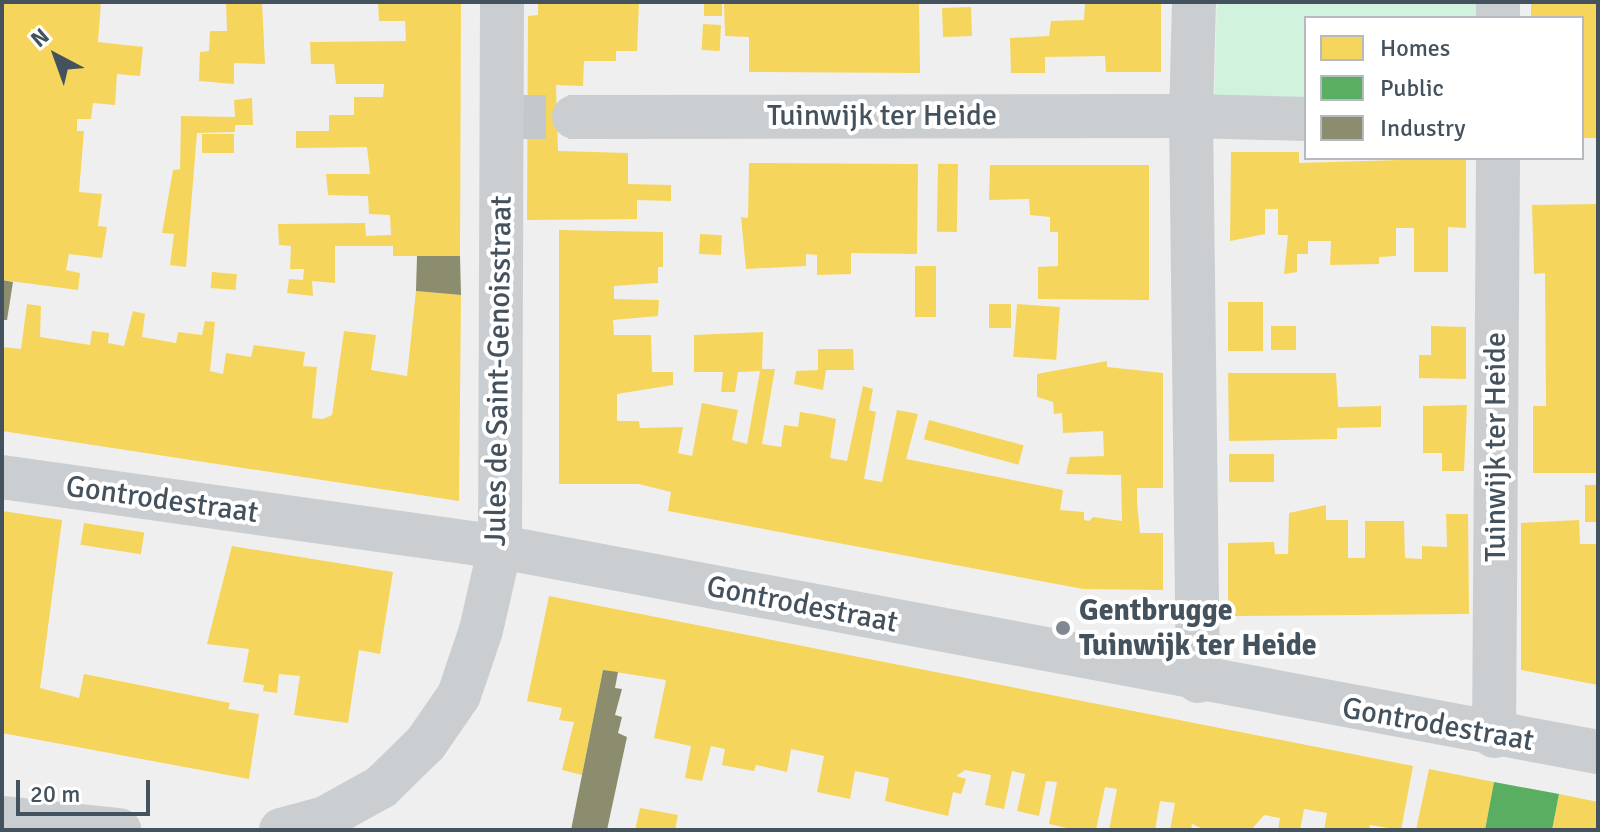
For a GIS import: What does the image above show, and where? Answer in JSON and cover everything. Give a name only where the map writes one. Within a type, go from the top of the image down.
[{"type":"street","name":"Jules de Saint-Genoisstraat","points":[[281,830],[325,818],[381,787],[426,743],[459,695],[500,547],[502,2]]},
{"type":"street","points":[[1194,2],[1191,116],[1198,681]]},
{"type":"street","name":"Tuinwijk ter Heide","points":[[574,117],[1191,116],[1304,119]]},
{"type":"street","name":"Tuinwijk ter Heide","points":[[1494,736],[1498,160]]},
{"type":"street","name":"Gontrodestraat","points":[[2,477],[500,547],[1198,681],[1494,736],[1598,752]]},
{"type":"street","points":[[2,818],[119,830]]},
{"type":"green space","points":[[1217,2],[1488,2],[1488,16],[1304,16],[1304,109],[1214,106]]},
{"type":"building: Homes","points":[[2,2],[101,2],[98,42],[143,47],[140,76],[117,74],[115,105],[93,103],[91,119],[77,119],[77,131],[84,131],[79,192],[102,194],[98,226],[107,227],[102,258],[69,254],[66,270],[80,273],[78,290],[2,280]]},
{"type":"building: Homes","points":[[226,2],[262,2],[265,64],[234,63],[234,84],[199,81],[200,52],[209,51],[210,31],[227,31]]},
{"type":"building: Homes","points":[[378,2],[461,2],[460,256],[393,256],[393,246],[335,246],[335,283],[312,281],[313,296],[287,293],[289,279],[303,280],[304,269],[290,269],[291,246],[279,245],[278,224],[365,223],[366,236],[391,235],[390,215],[369,214],[368,196],[328,195],[326,174],[370,174],[367,147],[296,148],[296,131],[329,131],[329,115],[354,115],[354,97],[383,97],[384,84],[336,84],[334,64],[311,64],[310,42],[406,41],[405,21],[379,21]]},
{"type":"building: Homes","points":[[538,2],[639,2],[637,51],[616,51],[616,61],[584,61],[583,86],[556,85],[558,151],[628,153],[628,184],[671,185],[671,201],[637,200],[637,219],[527,220],[528,16],[538,15]]},
{"type":"building: Homes","points":[[704,2],[722,2],[722,16],[704,16]]},
{"type":"building: Homes","points":[[724,2],[919,2],[920,73],[749,72],[749,37],[725,36]]},
{"type":"building: Homes","points":[[1085,2],[1161,4],[1161,72],[1106,72],[1105,56],[1045,57],[1045,73],[1011,73],[1010,38],[1049,36],[1051,21],[1084,20]]},
{"type":"building: Homes","points":[[1531,2],[1598,2],[1598,138],[1584,138],[1584,16],[1531,16]]},
{"type":"building: Homes","points":[[971,7],[972,36],[943,37],[942,8]]},
{"type":"building: Homes","points":[[703,24],[721,25],[720,51],[702,50]]},
{"type":"building: Homes","points":[[252,98],[253,125],[235,125],[235,132],[197,133],[186,267],[170,265],[174,234],[162,233],[173,170],[180,169],[181,116],[235,117],[234,100]]},
{"type":"building: Homes","points":[[202,134],[234,134],[234,153],[202,153]]},
{"type":"building: Homes","points":[[1231,152],[1299,152],[1299,163],[1466,160],[1466,228],[1448,227],[1448,272],[1414,272],[1414,228],[1396,228],[1396,256],[1379,257],[1379,264],[1330,265],[1331,241],[1308,241],[1308,254],[1297,254],[1297,272],[1284,274],[1288,235],[1278,235],[1278,209],[1265,209],[1265,234],[1230,241]]},
{"type":"building: Homes","points":[[749,163],[918,164],[917,254],[851,253],[851,274],[817,275],[817,255],[806,254],[806,266],[746,269],[741,217],[748,218]]},
{"type":"building: Homes","points":[[938,164],[958,164],[957,232],[937,232]]},
{"type":"building: Homes","points":[[990,165],[1149,165],[1149,300],[1038,299],[1038,267],[1058,266],[1058,232],[1050,232],[1050,217],[1030,215],[1029,199],[989,200]]},
{"type":"building: Homes","points":[[1598,204],[1598,473],[1533,473],[1533,406],[1546,406],[1545,273],[1534,274],[1532,205]]},
{"type":"building: Homes","points":[[559,230],[663,232],[663,267],[658,267],[658,283],[614,286],[614,299],[659,300],[658,316],[613,320],[614,335],[651,335],[652,372],[673,372],[673,385],[617,394],[617,421],[639,421],[640,428],[683,427],[678,453],[692,456],[702,403],[738,410],[732,440],[747,444],[760,371],[738,372],[735,392],[721,392],[723,372],[694,372],[694,335],[763,332],[762,369],[775,369],[762,444],[781,447],[784,425],[798,427],[800,412],[819,415],[836,419],[830,458],[847,461],[863,386],[873,389],[869,410],[876,412],[864,479],[882,482],[897,410],[918,414],[906,459],[1063,490],[1060,510],[1084,512],[1084,520],[1089,521],[1093,517],[1122,521],[1121,475],[1066,474],[1070,457],[1104,456],[1103,431],[1063,433],[1062,413],[1054,414],[1053,402],[1037,397],[1037,374],[1107,361],[1107,367],[1163,373],[1163,488],[1137,488],[1137,503],[1140,533],[1163,533],[1163,590],[1083,589],[668,511],[671,492],[639,484],[559,484]]},
{"type":"building: Homes","points":[[700,234],[722,235],[721,255],[699,254]]},
{"type":"building: Homes","points":[[915,266],[936,266],[936,317],[915,317]]},
{"type":"building: Homes","points":[[212,272],[237,274],[236,290],[211,288]]},
{"type":"building: Homes","points":[[416,291],[461,295],[459,501],[2,431],[2,347],[21,349],[27,304],[41,306],[40,337],[90,345],[92,331],[109,333],[108,343],[124,346],[133,311],[145,314],[142,337],[176,343],[178,332],[202,335],[205,321],[215,322],[210,371],[223,374],[226,353],[251,357],[254,345],[305,352],[303,366],[317,367],[312,418],[323,419],[332,415],[344,331],[376,335],[371,370],[407,376]]},
{"type":"building: Homes","points":[[1228,302],[1263,302],[1263,351],[1228,351]]},
{"type":"building: Homes","points":[[989,304],[1011,304],[1011,328],[989,328]]},
{"type":"building: Homes","points":[[1017,304],[1060,307],[1056,360],[1013,357]]},
{"type":"building: Homes","points":[[1271,326],[1296,326],[1296,350],[1271,350]]},
{"type":"building: Homes","points":[[1431,326],[1466,327],[1466,379],[1419,378],[1419,355],[1431,355]]},
{"type":"building: Homes","points":[[818,349],[853,349],[854,370],[826,370],[823,390],[794,384],[796,371],[818,370]]},
{"type":"building: Homes","points":[[1228,373],[1336,373],[1338,407],[1381,406],[1381,427],[1337,428],[1337,439],[1229,441]]},
{"type":"building: Homes","points":[[1467,405],[1464,471],[1442,471],[1442,453],[1423,453],[1423,406]]},
{"type":"building: Homes","points":[[929,420],[1024,445],[1018,465],[924,439]]},
{"type":"building: Homes","points":[[1229,454],[1274,454],[1274,482],[1229,482]]},
{"type":"building: Homes","points":[[1585,485],[1598,485],[1598,522],[1585,522]]},
{"type":"building: Homes","points":[[1326,505],[1326,520],[1348,520],[1348,558],[1365,558],[1365,521],[1404,521],[1405,558],[1422,559],[1422,546],[1447,547],[1446,514],[1468,514],[1469,614],[1228,616],[1228,543],[1274,542],[1275,554],[1288,554],[1289,513]]},
{"type":"building: Homes","points":[[2,511],[62,520],[40,688],[79,698],[84,674],[230,703],[228,709],[259,714],[249,779],[2,733]]},
{"type":"building: Homes","points":[[1579,520],[1580,544],[1598,544],[1598,685],[1521,670],[1521,523]]},
{"type":"building: Homes","points":[[84,523],[144,533],[141,554],[81,545]]},
{"type":"building: Homes","points":[[232,546],[393,572],[380,654],[359,650],[348,723],[294,715],[300,676],[279,674],[277,693],[263,691],[264,685],[243,682],[249,649],[207,644]]},
{"type":"building: Homes","points":[[549,596],[1413,766],[1401,830],[1370,825],[1369,830],[1324,830],[1327,813],[1304,809],[1300,830],[1278,830],[1280,818],[1264,815],[1251,830],[1205,830],[1192,824],[1191,830],[1170,830],[1175,803],[1160,801],[1155,830],[1109,830],[1117,789],[1105,787],[1096,830],[1076,830],[1049,824],[1057,782],[1046,781],[1039,816],[1017,811],[1025,774],[1012,771],[1004,809],[985,805],[991,775],[965,770],[956,776],[966,779],[961,794],[953,792],[948,816],[885,801],[889,778],[855,771],[850,799],[817,792],[824,756],[791,749],[787,772],[756,765],[754,771],[722,765],[725,749],[711,746],[702,781],[685,778],[691,746],[654,738],[666,680],[603,670],[582,775],[562,770],[574,722],[559,720],[562,708],[527,701]]},
{"type":"building: Homes","points":[[1429,769],[1494,782],[1485,830],[1416,830]]},
{"type":"building: Homes","points":[[1559,794],[1598,802],[1598,830],[1552,830]]},
{"type":"building: Homes","points":[[640,808],[678,815],[675,830],[635,830]]},
{"type":"building: Public","points":[[1494,782],[1559,794],[1552,830],[1485,830]]},
{"type":"building: Industry","points":[[417,256],[460,256],[461,295],[416,291]]},
{"type":"building: Industry","points":[[2,280],[13,282],[7,320],[2,320]]},
{"type":"building: Industry","points":[[603,670],[618,672],[615,688],[622,689],[615,715],[622,717],[618,733],[627,737],[607,830],[571,830]]},
{"type":"tunnel","points":[[502,117],[574,117]]},
{"type":"place","name":"Gentbrugge Tuinwijk ter Heide","points":[[1063,628]]}]
